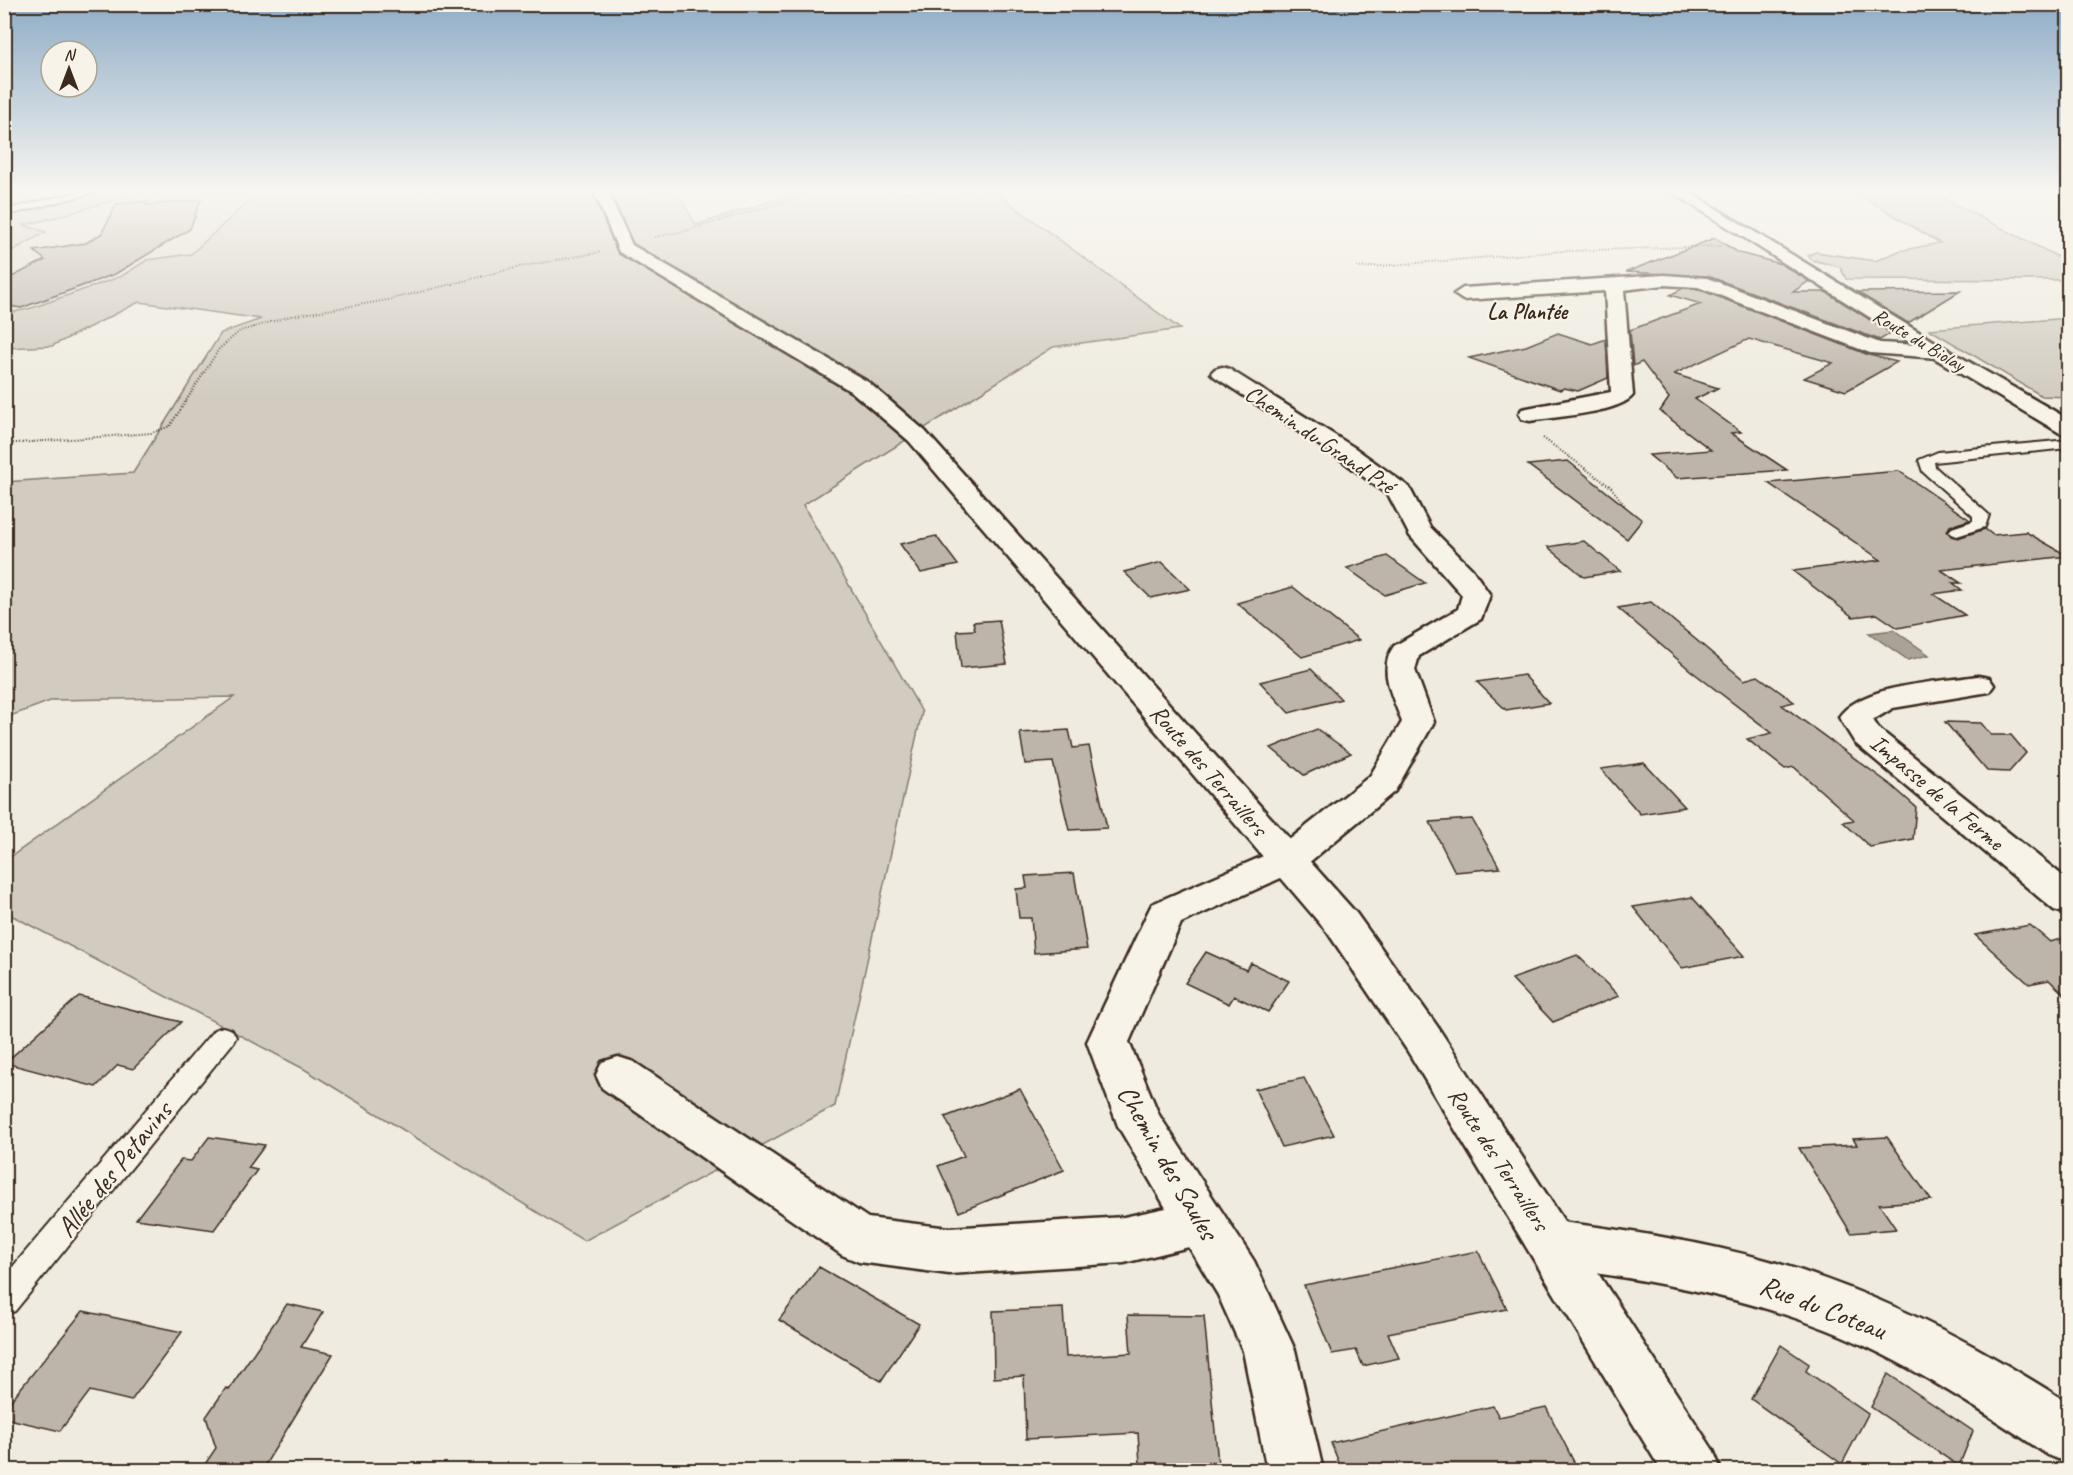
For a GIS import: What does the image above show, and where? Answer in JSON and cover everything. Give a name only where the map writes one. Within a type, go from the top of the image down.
[{"type":"street","name":"Route des Terraillers","points":[[647,261],[860,387],[916,436],[1342,923],[1376,970],[1554,1244],[1615,1349],[1694,1470]]},
{"type":"street","name":"Route du Biolay","points":[[1790,261],[1938,352],[2068,428]]},
{"type":"street","points":[[1463,294],[1664,280],[1701,282],[1877,349],[1938,352]]},
{"type":"street","points":[[1530,414],[1610,401],[1623,395],[1614,285]]},
{"type":"street","name":"Chemin du Grand Pré","points":[[1222,373],[1347,453],[1400,492],[1419,530],[1462,575],[1476,595],[1471,613],[1405,652],[1400,670],[1418,722],[1383,783],[1287,860]]},
{"type":"street","name":"Impasse de la Ferme","points":[[1978,685],[1884,700],[1855,717],[1867,736],[2068,900]]},
{"type":"street","name":"Chemin des Saules","points":[[1287,860],[1166,914],[1108,1042],[1120,1078],[1141,1126],[1236,1278],[1269,1350],[1295,1470]]},
{"type":"street","points":[[618,1075],[859,1239],[949,1251],[1124,1240],[1199,1222]]},
{"type":"street","name":"Rue du Coteau","points":[[1554,1244],[1681,1264],[1748,1278],[1804,1296],[1925,1350],[2032,1411],[2068,1435]]},
{"type":"lane","points":[[1957,531],[1980,524],[1981,515],[1928,469],[1926,460],[1938,456],[2068,444]]},
{"type":"lane","name":"Allée des Petavins","points":[[4,1301],[223,1037]]},
{"type":"path","points":[[4,444],[152,433],[170,426],[219,349],[240,331],[291,316],[388,300],[519,267],[553,261]]},
{"type":"path","points":[[1357,268],[1444,261]]},
{"type":"path","points":[[1530,414],[1522,422],[1611,487],[1625,506]]},
{"type":"shaded area","points":[[5,261],[183,261],[139,301],[52,346],[5,348]]},
{"type":"shaded area","points":[[146,261],[1088,261],[1180,329],[1053,347],[803,505],[922,712],[835,1106],[584,1241],[304,1069],[5,912],[5,861],[234,697],[53,700],[5,718],[5,482],[133,473],[221,333],[261,319],[139,302],[52,346],[5,348],[5,314],[32,308],[122,276]]},
{"type":"shaded area","points":[[1815,261],[2066,261],[2068,262],[2068,280],[1846,279],[1840,267]]},
{"type":"shaded area","points":[[2068,318],[2068,397],[2042,396],[1929,329]]},
{"type":"shaded area","points":[[1894,630],[1929,655],[1908,660],[1869,633]]},
{"type":"building","points":[[43,261],[137,261],[115,274],[21,308],[4,305],[4,281]]},
{"type":"building","points":[[1655,261],[1769,261],[1781,264],[1809,281],[1793,292],[1826,292],[1891,333],[1880,340],[1708,276],[1626,272]]},
{"type":"building","points":[[1683,288],[1698,289],[1869,355],[1897,362],[1846,391],[1804,378],[1833,363],[1749,339],[1674,374],[1718,388],[1695,399],[1741,432],[1731,433],[1787,470],[1677,478],[1649,455],[1711,450],[1660,411],[1669,398],[1642,362],[1633,366],[1630,330],[1701,304],[1670,295]]},
{"type":"building","points":[[1960,291],[1908,323],[1857,292]]},
{"type":"building","points":[[1558,333],[1592,344],[1606,339],[1608,378],[1578,391],[1564,388],[1560,390],[1469,358],[1526,346]]},
{"type":"building","points":[[1568,461],[1642,520],[1627,539],[1528,465]]},
{"type":"building","points":[[1899,471],[1970,520],[1950,526],[1947,531],[1951,536],[1958,538],[1985,529],[1993,535],[2026,532],[2068,556],[1941,570],[1961,583],[1953,583],[1962,590],[1933,594],[1965,615],[1898,628],[1877,614],[1853,617],[1793,571],[1881,560],[1768,483]]},
{"type":"building","points":[[936,536],[958,565],[921,573],[900,544]]},
{"type":"building","points":[[1584,541],[1620,571],[1584,577],[1548,547]]},
{"type":"building","points":[[1387,556],[1425,583],[1385,595],[1347,568]]},
{"type":"building","points":[[1162,562],[1190,589],[1151,598],[1124,572]]},
{"type":"building","points":[[1293,587],[1359,640],[1302,657],[1237,603]]},
{"type":"building","points":[[1651,602],[1744,680],[1758,676],[1794,702],[1782,705],[1891,785],[1916,807],[1913,839],[1870,847],[1843,822],[1854,820],[1794,767],[1785,769],[1747,739],[1772,733],[1690,670],[1618,608]]},
{"type":"building","points":[[999,620],[1007,664],[961,668],[957,631],[975,630],[973,622]]},
{"type":"building","points":[[1311,669],[1341,699],[1289,713],[1260,682]]},
{"type":"building","points":[[1524,675],[1549,703],[1506,710],[1477,682]]},
{"type":"building","points":[[1945,722],[1981,723],[1991,735],[2011,735],[2026,753],[2009,772],[1987,771]]},
{"type":"building","points":[[1317,729],[1351,753],[1304,775],[1271,748]]},
{"type":"building","points":[[1069,730],[1073,748],[1089,746],[1107,828],[1069,830],[1053,762],[1025,764],[1020,733]]},
{"type":"building","points":[[1644,763],[1685,807],[1640,814],[1601,769]]},
{"type":"building","points":[[1472,819],[1500,868],[1455,872],[1430,822]]},
{"type":"building","points":[[1074,873],[1087,949],[1034,953],[1031,918],[1019,918],[1016,889],[1027,888],[1025,876]]},
{"type":"building","points":[[1692,897],[1744,956],[1682,968],[1633,907]]},
{"type":"building","points":[[2030,925],[2050,942],[2068,937],[2068,998],[2049,980],[2029,984],[1975,935]]},
{"type":"building","points":[[1206,952],[1246,970],[1251,963],[1289,981],[1268,1012],[1234,996],[1229,1004],[1185,983]]},
{"type":"building","points":[[1577,955],[1619,996],[1553,1022],[1512,979]]},
{"type":"building","points":[[79,996],[181,1022],[133,1069],[118,1065],[96,1087],[5,1063]]},
{"type":"building","points":[[1304,1078],[1334,1135],[1282,1147],[1255,1089]]},
{"type":"building","points":[[1020,1089],[1064,1170],[959,1212],[938,1166],[964,1156],[945,1117]]},
{"type":"building","points":[[209,1137],[265,1145],[248,1168],[257,1170],[214,1230],[136,1219],[181,1160],[191,1161]]},
{"type":"building","points":[[1887,1137],[1931,1200],[1879,1204],[1896,1229],[1851,1233],[1799,1148],[1857,1145],[1853,1139]]},
{"type":"building","points":[[1478,1251],[1507,1309],[1388,1333],[1399,1358],[1363,1366],[1356,1350],[1332,1354],[1304,1285]]},
{"type":"building","points":[[819,1267],[919,1324],[881,1381],[779,1320]]},
{"type":"building","points":[[287,1304],[323,1312],[301,1347],[333,1354],[262,1470],[201,1470],[216,1448],[206,1417],[226,1388],[229,1389]]},
{"type":"building","points":[[1063,1308],[1066,1357],[1131,1353],[1128,1315],[1204,1316],[1218,1463],[1140,1463],[1138,1433],[1026,1439],[1024,1376],[994,1378],[993,1311]]},
{"type":"building","points":[[83,1311],[182,1332],[131,1401],[90,1391],[60,1431],[4,1418],[4,1409]]},
{"type":"building","points":[[1781,1345],[1809,1364],[1806,1371],[1868,1414],[1842,1464],[1751,1399]]},
{"type":"building","points":[[1888,1374],[1973,1431],[1959,1466],[1871,1407]]},
{"type":"building","points":[[1493,1406],[1499,1417],[1546,1407],[1578,1470],[1342,1470],[1331,1443]]},
{"type":"district","name":"La Plantée","points":[[1527,312]]}]
